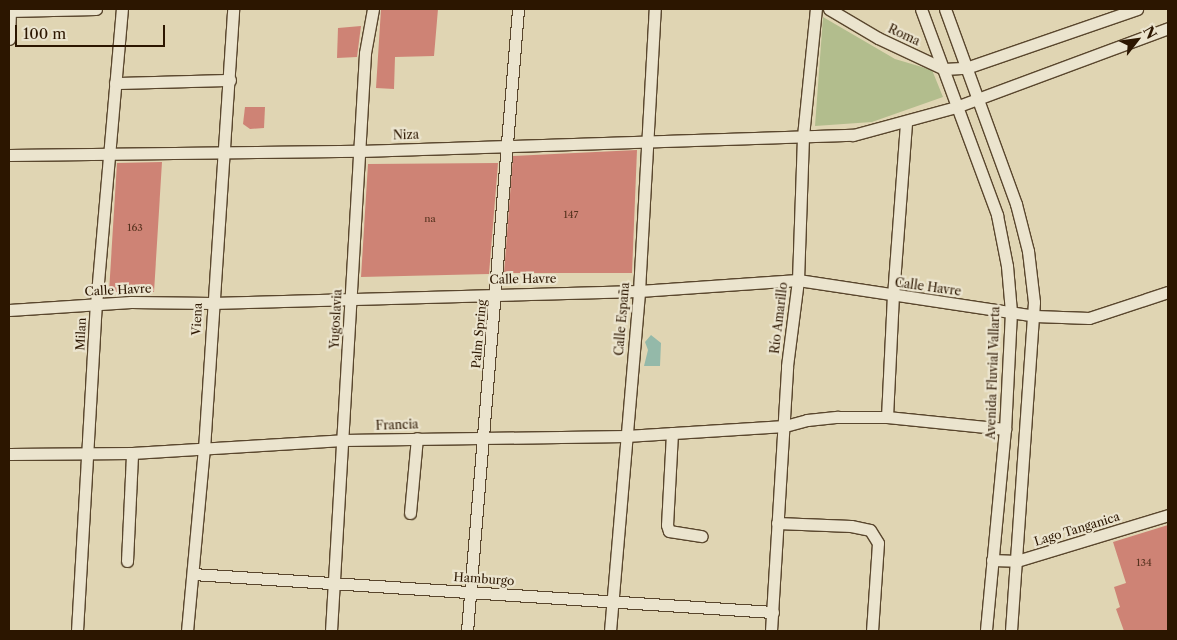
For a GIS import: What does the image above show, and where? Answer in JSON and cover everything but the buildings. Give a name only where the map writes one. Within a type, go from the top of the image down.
[{"type":"street","points":[[9,40],[10,11],[96,9]]},
{"type":"street","name":"Milan","points":[[77,631],[90,454],[96,305],[122,9]]},
{"type":"street","name":"Viena","points":[[187,631],[204,448],[221,152],[230,80],[232,9]]},
{"type":"street","name":"Yugoslavia","points":[[331,631],[365,53],[373,9]]},
{"type":"street","name":"Palm Spring","points":[[467,631],[518,9]]},
{"type":"street","name":"Calle España","points":[[610,631],[639,291],[655,9]]},
{"type":"street","name":"Río Amarillo","points":[[771,631],[785,426],[787,366],[798,280],[803,136],[816,9]]},
{"type":"street","name":"Roma","points":[[829,9],[878,38],[944,69]]},
{"type":"street","name":"Avenida Fluvial Vallarta","points":[[922,9],[996,214],[1007,266],[1011,312],[1005,429],[986,631]]},
{"type":"street","points":[[945,9],[978,98],[1026,241],[1035,316],[1011,631]]},
{"type":"street","points":[[944,69],[966,68],[1137,9]]},
{"type":"street","name":"Niza","points":[[9,155],[360,150],[853,135],[956,107],[1168,28]]},
{"type":"street","points":[[115,83],[230,80]]},
{"type":"street","points":[[887,417],[893,296],[906,122]]},
{"type":"street","name":"Calle Havre","points":[[9,310],[131,302],[212,303],[351,297],[639,291],[798,280],[893,296],[1035,316],[1089,318],[1168,292]]},
{"type":"street","name":"Francia","points":[[9,454],[132,453],[343,440],[626,436],[785,426],[830,418],[887,417],[1005,429]]},
{"type":"street","points":[[672,433],[666,525],[669,531],[702,536]]},
{"type":"street","points":[[410,514],[417,438]]},
{"type":"street","points":[[127,561],[132,453]]},
{"type":"street","name":"Lago Tanganica","points":[[992,560],[1017,561],[1168,515]]},
{"type":"street","points":[[777,523],[851,526],[870,530],[878,543],[872,631]]},
{"type":"street","name":"Hamburgo","points":[[193,574],[335,585],[773,612]]},
{"type":"shaded area","points":[[823,17],[895,59],[932,70],[943,97],[872,122],[815,126]]},
{"type":"shaded area","points":[[651,335],[661,343],[660,366],[644,366],[648,350],[645,342]]}]
